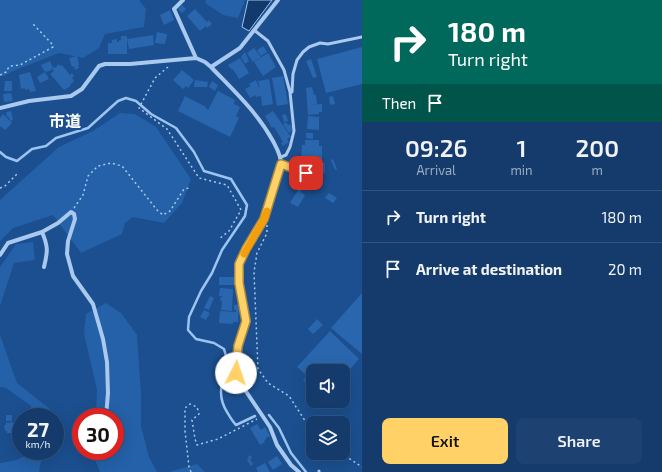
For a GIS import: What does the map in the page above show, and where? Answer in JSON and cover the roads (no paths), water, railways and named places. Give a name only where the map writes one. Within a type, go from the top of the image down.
[{"type":"street","points":[[183,0],[174,9],[196,58]]},
{"type":"street","points":[[211,67],[240,48],[278,0]]},
{"type":"street","points":[[0,108],[29,101],[71,96],[82,89],[99,66],[105,64],[130,64],[196,58],[206,62],[256,114],[270,135],[281,157],[281,164],[264,219],[239,264],[239,283],[246,321],[238,346],[236,373],[241,384],[270,427],[277,444],[291,465],[299,472]]},
{"type":"street","points":[[0,255],[8,243],[42,232],[58,223],[71,212],[74,214],[68,241],[67,254],[73,276],[93,304],[103,339],[108,393],[107,408]]},
{"type":"street","points":[[42,232],[48,252],[44,267]]},
{"type":"lane","points":[[254,30],[268,41],[284,70],[290,92],[291,110],[295,125],[290,147],[286,155],[281,157]]},
{"type":"lane","points":[[290,92],[292,92],[293,74],[297,60],[302,52],[309,47],[320,43],[328,44],[362,37]]},
{"type":"lane","points":[[281,164],[319,178]]},
{"type":"waterway","points":[[0,152],[6,157],[17,161],[32,149],[46,146],[56,138],[88,128],[118,101],[126,98],[136,101],[151,114],[176,128],[194,152],[204,171],[231,179],[247,205],[245,216],[222,250],[212,273],[201,291],[189,317],[188,330],[196,339],[214,343],[224,349],[226,364],[221,386],[221,394],[223,403],[233,422],[236,425],[255,416]]},
{"type":"waterway","points":[[269,415],[279,428],[291,453],[306,472]]},
{"type":"district","name":"市道","points":[[65,120]]}]
